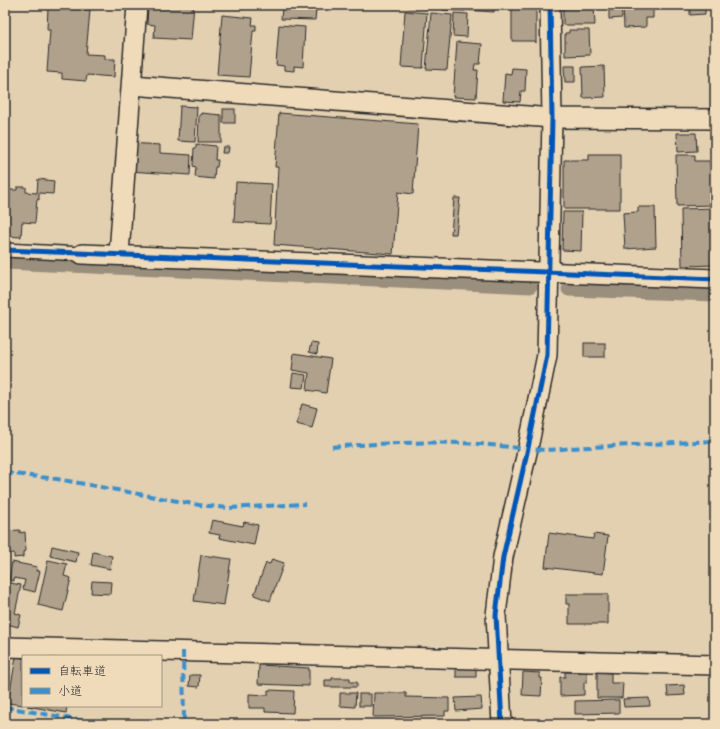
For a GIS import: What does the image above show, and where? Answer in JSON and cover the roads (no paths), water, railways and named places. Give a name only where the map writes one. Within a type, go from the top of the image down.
[{"type":"street","points":[[119,254],[137,5]]},
{"type":"street","points":[[502,724],[496,615],[502,557],[528,448],[547,355],[552,118],[550,5]]},
{"type":"street","points":[[132,85],[552,118],[715,119]]},
{"type":"street","points":[[5,250],[549,271],[715,279]]},
{"type":"street","points":[[5,647],[715,665]]},
{"type":"waterway","points":[[5,262],[530,286]]},
{"type":"waterway","points":[[569,289],[715,294]]}]
